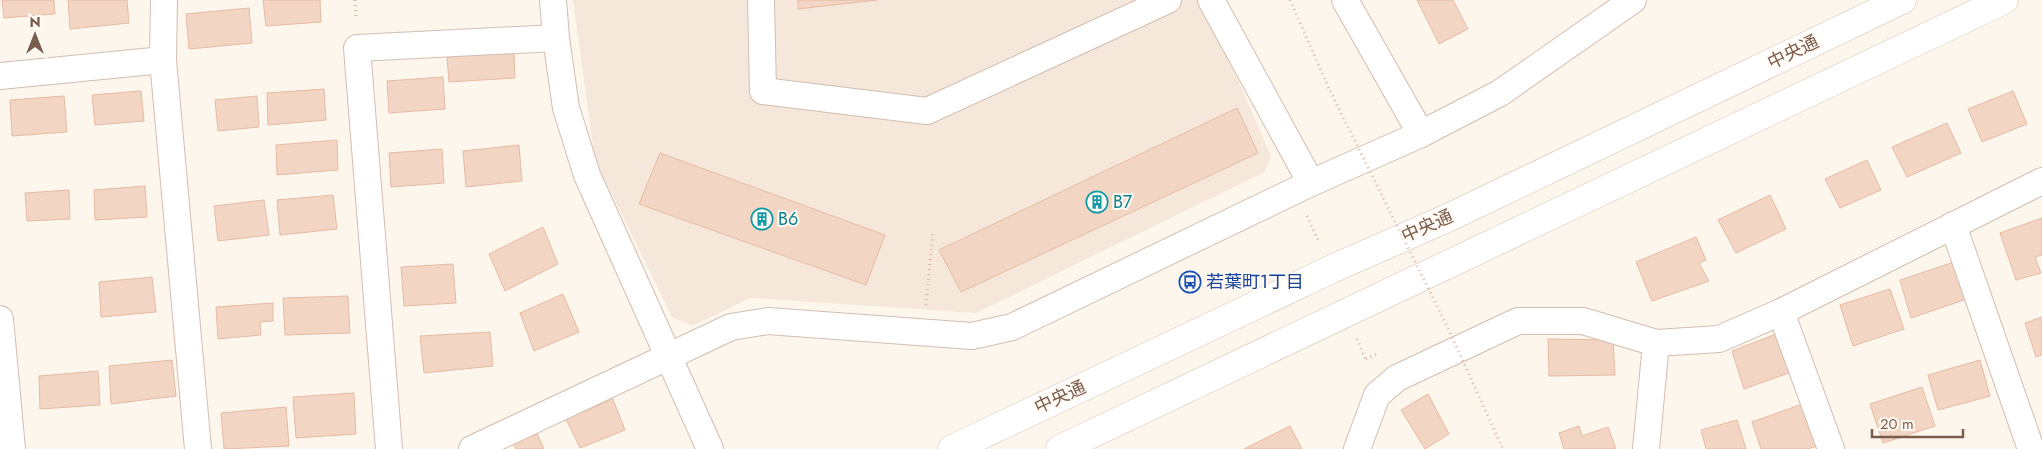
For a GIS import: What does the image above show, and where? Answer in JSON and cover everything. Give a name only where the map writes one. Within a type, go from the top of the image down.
[{"type":"street","points":[[164,0],[163,60],[198,449]]},
{"type":"street","points":[[553,0],[556,38],[566,108],[587,174],[710,449]]},
{"type":"street","points":[[761,0],[763,90],[927,111],[1168,0]]},
{"type":"street","points":[[1211,0],[1311,183]]},
{"type":"street","points":[[1345,0],[1421,134]]},
{"type":"street","points":[[472,449],[731,327],[768,321],[972,336],[1012,327],[1311,183],[1421,134],[1500,93],[1633,0]]},
{"type":"street","name":"中央通","points":[[952,449],[1332,269],[1454,215],[1902,0]]},
{"type":"street","points":[[1060,449],[2004,0]]},
{"type":"street","points":[[389,449],[357,48],[556,38]]},
{"type":"street","points":[[0,76],[163,60]]},
{"type":"street","points":[[1357,449],[1377,395],[1397,378],[1518,321],[1583,321],[1656,343],[1720,339],[1781,312],[2042,181]]},
{"type":"street","points":[[1953,225],[2031,449]]},
{"type":"street","points":[[1781,312],[1831,449]]},
{"type":"street","points":[[0,319],[12,449]]},
{"type":"street","points":[[1646,449],[1656,343]]},
{"type":"path","points":[[1290,0],[1330,90],[1446,324],[1503,449]]},
{"type":"path","points":[[1303,208],[1332,269]]},
{"type":"path","points":[[924,333],[933,232]]},
{"type":"shaded area","points":[[573,0],[1203,0],[1271,156],[1265,172],[976,313],[750,298],[692,326],[672,317],[595,160]]},
{"type":"building","points":[[2,0],[54,0],[55,14],[4,18]]},
{"type":"building","points":[[68,0],[127,0],[129,23],[70,29]]},
{"type":"building","points":[[263,0],[320,0],[321,22],[266,26]]},
{"type":"building","points":[[798,0],[877,0],[798,9]]},
{"type":"building","points":[[1417,0],[1453,0],[1468,29],[1439,44]]},
{"type":"building","points":[[249,8],[252,43],[189,49],[186,14]]},
{"type":"building","points":[[514,52],[515,78],[449,82],[447,57]]},
{"type":"building","points":[[443,77],[445,109],[389,113],[387,81]]},
{"type":"building","points":[[324,89],[326,120],[268,125],[267,93]]},
{"type":"building","points":[[141,91],[144,121],[95,125],[92,95]]},
{"type":"building","points":[[2013,91],[2027,124],[1982,142],[1968,109]]},
{"type":"building","points":[[64,96],[67,132],[12,136],[10,100]]},
{"type":"building","points":[[257,96],[259,127],[218,131],[215,100]]},
{"type":"building","name":"B7","points":[[1237,108],[1258,153],[961,292],[939,250]]},
{"type":"building","points":[[1947,123],[1961,153],[1907,177],[1892,147]]},
{"type":"building","points":[[337,140],[338,170],[277,175],[276,145]]},
{"type":"building","points":[[519,145],[522,181],[466,187],[463,151]]},
{"type":"building","points":[[442,149],[444,183],[391,187],[389,153]]},
{"type":"building","name":"B6","points":[[660,153],[885,235],[866,285],[639,204]]},
{"type":"building","points":[[1867,160],[1881,190],[1840,208],[1825,179]]},
{"type":"building","points":[[145,186],[147,217],[95,220],[94,190]]},
{"type":"building","points":[[69,190],[70,219],[27,221],[25,193]]},
{"type":"building","points":[[333,195],[337,229],[280,235],[277,200]]},
{"type":"building","points":[[1770,195],[1786,229],[1736,253],[1718,220]]},
{"type":"building","points":[[264,200],[269,235],[218,241],[214,206]]},
{"type":"building","points":[[2042,218],[2042,255],[2035,257],[2041,273],[2016,280],[2000,233]]},
{"type":"building","points":[[543,227],[558,264],[505,291],[489,254]]},
{"type":"building","points":[[1696,237],[1706,260],[1699,263],[1709,281],[1652,301],[1636,262]]},
{"type":"building","points":[[1954,262],[1967,299],[1911,318],[1900,280]]},
{"type":"building","points":[[453,264],[456,303],[404,306],[401,267]]},
{"type":"building","points":[[152,277],[156,312],[101,317],[99,282]]},
{"type":"building","points":[[1890,289],[1904,329],[1853,346],[1840,305]]},
{"type":"building","points":[[563,294],[579,332],[534,351],[520,313]]},
{"type":"building","points":[[348,296],[350,333],[285,335],[283,298]]},
{"type":"building","points":[[273,303],[273,321],[260,322],[261,335],[218,339],[216,307]]},
{"type":"building","points":[[2042,317],[2042,355],[2036,357],[2025,323]]},
{"type":"building","points":[[1784,331],[1797,370],[1744,389],[1732,351]]},
{"type":"building","points":[[490,332],[493,366],[424,373],[420,336]]},
{"type":"building","points":[[1548,339],[1613,340],[1615,375],[1549,376]]},
{"type":"building","points":[[172,360],[176,396],[111,404],[109,366]]},
{"type":"building","points":[[1980,360],[1990,396],[1938,410],[1928,375]]},
{"type":"building","points":[[98,371],[100,405],[40,409],[39,376]]},
{"type":"building","points":[[1922,387],[1935,426],[1883,443],[1870,404]]},
{"type":"building","points":[[354,393],[356,434],[296,438],[293,397]]},
{"type":"building","points":[[1428,394],[1449,434],[1425,449],[1401,410]]},
{"type":"building","points":[[613,399],[625,430],[580,448],[566,419]]},
{"type":"building","points":[[1808,402],[1822,444],[1808,449],[1761,449],[1752,422]]},
{"type":"building","points":[[286,407],[289,446],[224,449],[221,413]]},
{"type":"building","points":[[1737,420],[1746,449],[1706,449],[1701,430]]},
{"type":"building","points":[[1290,426],[1302,449],[1244,449]]},
{"type":"building","points":[[1579,426],[1582,436],[1608,427],[1616,449],[1564,449],[1559,433]]},
{"type":"building","points":[[537,433],[544,449],[516,449],[513,443]]},
{"type":"place","name":"B7","points":[[1097,202]]},
{"type":"place","name":"B6","points":[[762,219]]},
{"type":"place","name":"若葉町1丁目","points":[[1190,282]]}]
